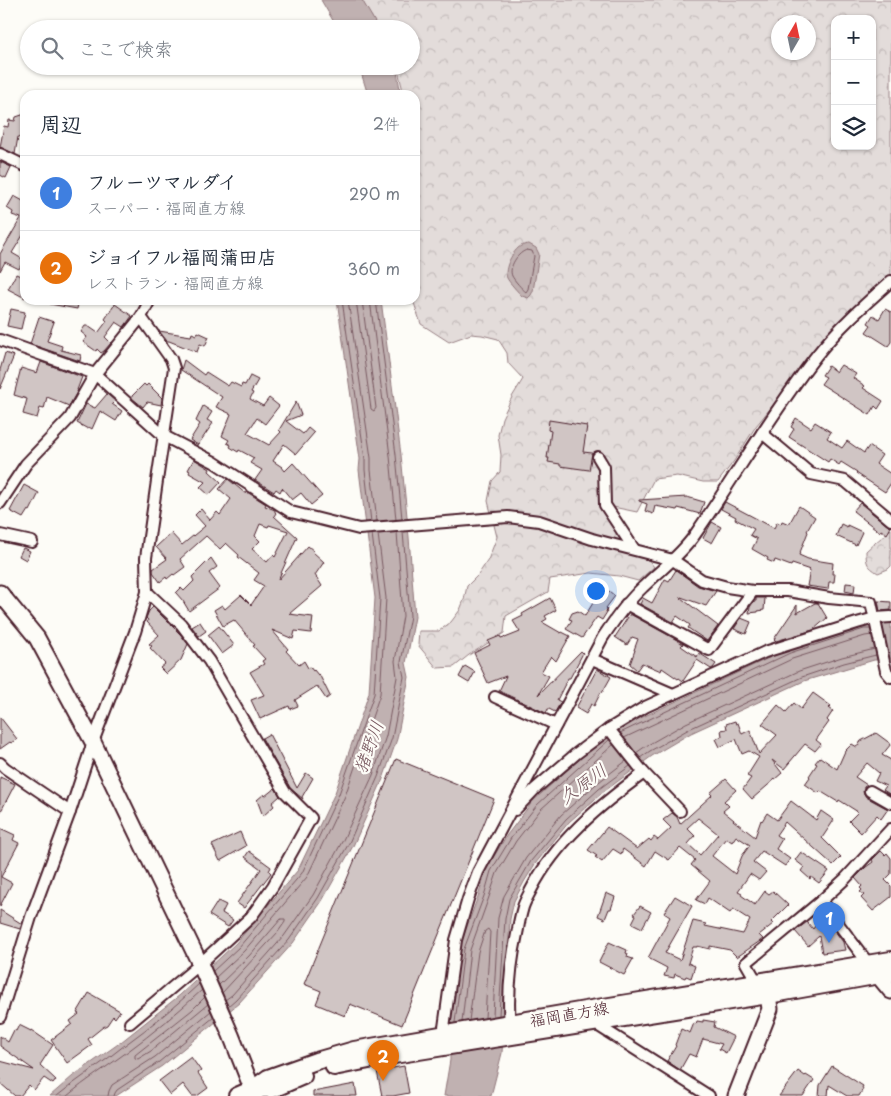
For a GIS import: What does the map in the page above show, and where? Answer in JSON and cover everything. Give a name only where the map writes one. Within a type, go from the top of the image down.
[{"type":"main road","name":"福岡直方線","points":[[508,1028],[593,1022],[768,995],[879,971],[891,960]]},
{"type":"main road","name":"福岡直方線","points":[[237,1096],[254,1092],[268,1078],[308,1064],[345,1053],[396,1042],[446,1039],[757,982],[879,971]]},
{"type":"street","points":[[0,154],[20,164]]},
{"type":"street","points":[[446,1039],[456,940],[468,898],[478,872],[603,637],[626,604],[673,560],[693,538],[762,433],[816,356],[853,314],[891,281]]},
{"type":"street","points":[[0,503],[26,464],[70,418],[95,374],[141,317],[147,305]]},
{"type":"street","points":[[0,1017],[31,917],[70,812],[93,742],[135,632],[147,592],[146,558],[174,368],[171,359],[141,317]]},
{"type":"street","points":[[0,340],[95,374],[164,436],[214,462],[291,512],[359,529],[508,517],[539,520],[592,539],[673,560],[702,580],[727,587],[753,591],[788,591],[829,598],[871,602],[886,671],[891,677]]},
{"type":"street","points":[[762,433],[811,474],[845,481],[891,520]]},
{"type":"street","points":[[598,457],[604,468],[605,505],[634,549]]},
{"type":"street","points":[[0,535],[32,542]]},
{"type":"street","points":[[626,604],[709,650],[753,591]]},
{"type":"street","points":[[130,1023],[198,960],[251,917],[273,886],[311,818],[285,792],[209,661],[181,624],[147,592]]},
{"type":"street","points":[[0,593],[37,638],[93,742],[198,960],[254,1092]]},
{"type":"street","points":[[506,820],[535,789],[577,753],[609,729],[645,707],[765,652],[875,618],[891,617]]},
{"type":"street","points":[[592,659],[673,694]]},
{"type":"street","points":[[495,697],[556,725]]},
{"type":"street","points":[[609,729],[644,773],[680,811]]},
{"type":"street","points":[[0,763],[70,812]]},
{"type":"street","points":[[508,1028],[511,960],[523,906],[536,881],[569,836],[597,809],[644,773]]},
{"type":"street","points":[[870,791],[891,803]]},
{"type":"street","points":[[736,1096],[770,1009],[768,995],[757,982],[746,963],[821,901],[890,833]]},
{"type":"street","points":[[821,901],[879,971],[891,991]]},
{"type":"street","points":[[593,1022],[709,1096]]},
{"type":"green space","points":[[362,0],[891,0],[891,275],[822,340],[756,426],[718,482],[703,482],[677,476],[654,479],[637,512],[613,507],[633,539],[654,567],[638,581],[619,576],[591,573],[550,579],[548,592],[506,616],[504,633],[454,667],[437,668],[418,645],[419,631],[439,631],[451,622],[460,610],[467,586],[478,575],[488,560],[497,537],[488,501],[492,481],[500,472],[501,455],[498,435],[502,418],[523,379],[508,363],[507,353],[498,339],[471,334],[449,342],[421,324],[415,305],[420,305],[420,90],[403,90],[399,75],[420,75],[420,20],[372,20]]},
{"type":"green space","points":[[891,529],[891,566],[878,573],[868,564],[866,551]]},
{"type":"water","points":[[321,0],[362,0],[374,20],[333,20]]},
{"type":"water","points":[[362,75],[398,75],[400,90],[366,90]]},
{"type":"water","points":[[529,244],[536,248],[539,254],[533,291],[528,298],[522,296],[508,280],[506,270],[509,260],[515,251],[521,246]]},
{"type":"water","name":"猪野川","points":[[338,305],[382,305],[401,455],[415,617],[406,663],[409,677],[397,739],[383,779],[353,846],[322,901],[293,943],[239,1003],[162,1066],[116,1096],[50,1096],[73,1076],[121,1042],[180,995],[236,943],[298,870],[335,793],[369,693],[375,598],[359,470],[360,459]]},
{"type":"water","name":"久原川","points":[[891,621],[891,659],[874,660],[804,681],[691,733],[652,756],[602,793],[569,822],[535,864],[514,901],[510,919],[502,1053],[491,1096],[444,1096],[450,1060],[450,1016],[459,948],[486,869],[507,835],[533,801],[603,738],[617,729],[788,649],[863,624]]},
{"type":"building","points":[[20,116],[20,138],[18,137],[15,154],[0,147],[4,126],[8,127],[9,120],[15,121],[16,117]]},
{"type":"building","points":[[0,162],[11,167],[6,178],[0,175]]},
{"type":"building","points":[[14,196],[20,199],[20,218],[12,215],[13,212],[7,208]]},
{"type":"building","points":[[20,220],[20,240],[12,253],[20,258],[19,269],[5,262],[0,271],[0,254]]},
{"type":"building","points":[[16,274],[20,276],[20,295],[8,289]]},
{"type":"building","points":[[55,305],[78,305],[77,309]]},
{"type":"building","points":[[114,305],[132,316],[124,327],[116,322],[105,337],[111,343],[101,353],[83,342],[87,337],[81,332],[85,326],[88,326],[98,333],[107,321],[105,319]]},
{"type":"building","points":[[11,309],[25,312],[21,329],[7,326]]},
{"type":"building","points":[[885,309],[891,312],[891,342],[888,346],[866,332],[871,325],[868,323],[873,315],[879,319]]},
{"type":"building","points":[[39,317],[54,322],[47,341],[62,346],[61,350],[81,355],[80,361],[30,344]]},
{"type":"building","points":[[159,331],[191,336],[192,333],[196,335],[198,332],[209,337],[205,346],[200,344],[197,352],[167,341]]},
{"type":"building","points":[[5,353],[14,356],[0,389],[0,370]]},
{"type":"building","points":[[184,360],[204,375],[206,372],[228,386],[231,382],[241,387],[242,384],[245,385],[250,376],[258,380],[251,392],[253,393],[250,399],[263,406],[269,398],[279,406],[265,424],[257,418],[247,433],[269,445],[281,432],[279,430],[296,402],[301,415],[286,421],[303,434],[308,428],[314,433],[296,454],[284,444],[273,461],[285,471],[293,463],[322,496],[311,505],[301,493],[292,500],[282,488],[280,492],[276,489],[274,492],[255,480],[262,470],[250,463],[254,458],[230,447],[231,445],[227,443],[229,440],[222,436],[231,414],[216,407],[222,397],[181,370]]},
{"type":"building","points":[[41,362],[82,377],[78,390],[69,406],[47,397],[44,409],[40,408],[37,418],[23,414],[27,399],[14,395],[21,368],[37,373]]},
{"type":"building","points":[[841,365],[856,374],[853,378],[865,386],[863,388],[883,401],[878,409],[875,406],[870,415],[821,384],[826,377],[822,375],[828,366],[836,372]]},
{"type":"building","points":[[144,384],[146,386],[148,384],[162,398],[161,405],[147,402],[143,407],[132,398]]},
{"type":"building","points":[[107,394],[115,401],[112,404],[122,411],[116,421],[100,411],[92,429],[77,423],[86,404],[95,408]]},
{"type":"building","points":[[203,406],[212,412],[207,420],[213,423],[198,445],[190,440],[200,424],[196,421]]},
{"type":"building","points":[[796,418],[811,428],[815,422],[831,432],[827,438],[842,448],[847,441],[864,453],[869,446],[882,455],[876,464],[891,474],[891,483],[885,492],[841,462],[839,465],[830,459],[828,462],[789,437],[794,429],[791,427]]},
{"type":"building","points":[[549,420],[587,426],[583,452],[592,453],[589,470],[560,466],[560,464],[548,462],[551,431],[548,430]]},
{"type":"building","points":[[194,459],[210,469],[209,471],[221,482],[209,495],[200,487],[205,482],[189,473],[190,471],[188,470]]},
{"type":"building","points":[[228,479],[246,494],[247,492],[266,504],[265,506],[275,510],[274,516],[297,537],[278,580],[308,546],[324,562],[315,575],[322,586],[289,614],[313,617],[311,633],[295,631],[293,639],[272,630],[288,649],[286,651],[299,665],[304,661],[308,668],[310,667],[319,674],[330,696],[326,699],[317,686],[295,700],[298,706],[290,709],[289,706],[260,719],[251,700],[264,695],[250,672],[264,664],[262,661],[265,659],[234,620],[223,626],[214,610],[222,605],[225,609],[241,595],[251,605],[264,586],[254,580],[259,573],[238,557],[239,555],[226,543],[220,549],[206,536],[180,559],[185,567],[174,575],[167,579],[166,577],[160,582],[153,572],[153,569],[167,559],[156,547],[171,533],[182,545],[205,526],[195,515],[201,509],[210,520],[217,512],[220,515],[231,499],[219,489]],"holes":[[[260,524],[268,527],[269,525],[288,531],[275,557],[273,555],[267,562],[252,549],[260,541],[255,536]]]},
{"type":"building","points":[[24,485],[39,493],[30,511],[28,510],[23,518],[10,511]]},
{"type":"building","points":[[687,497],[704,502],[700,514],[678,508],[677,510],[655,506],[653,514],[645,511],[647,504],[639,501],[639,500]]},
{"type":"building","points":[[725,502],[774,528],[777,522],[781,524],[782,521],[789,524],[799,506],[815,517],[807,531],[799,555],[808,559],[833,563],[832,574],[835,574],[834,582],[829,582],[828,589],[807,586],[810,570],[775,560],[774,563],[752,549],[757,539],[750,535],[754,529],[721,509]]},
{"type":"building","points":[[860,503],[891,527],[887,534],[881,530],[880,532],[853,511]]},
{"type":"building","points":[[712,522],[721,527],[712,543],[703,538]]},
{"type":"building","points":[[841,524],[862,532],[856,545],[836,536]]},
{"type":"building","points":[[23,548],[30,551],[26,560],[19,556]]},
{"type":"building","points":[[211,558],[217,567],[209,573],[220,588],[189,611],[176,593],[181,588],[184,591],[194,581],[192,577]]},
{"type":"building","points":[[676,570],[698,586],[716,591],[706,606],[681,597],[718,626],[707,641],[688,628],[690,625],[677,616],[673,622],[640,604],[643,598],[652,603],[665,579],[669,581]]},
{"type":"building","points":[[846,583],[855,584],[854,593],[845,591]]},
{"type":"building","points":[[609,591],[615,596],[606,608],[607,612],[602,620],[597,617],[582,638],[566,629],[572,620],[569,619],[572,613],[578,611],[585,616],[596,598]]},
{"type":"building","points":[[550,598],[556,610],[545,616],[547,619],[542,622],[570,636],[556,661],[551,656],[541,672],[549,676],[538,695],[581,651],[583,653],[557,700],[561,702],[555,712],[548,709],[546,713],[499,691],[506,676],[488,683],[474,653],[490,645],[488,641],[500,636],[505,638],[520,632],[513,621]]},
{"type":"building","points":[[756,598],[765,598],[764,610],[749,613],[750,607],[756,601]]},
{"type":"building","points":[[878,601],[891,602],[891,610],[880,611]]},
{"type":"building","points":[[818,603],[827,618],[813,630],[776,641],[774,639],[797,605],[797,613]]},
{"type":"building","points":[[153,607],[188,644],[181,660],[166,674],[160,668],[165,664],[150,648],[152,646],[149,644],[159,635],[147,622],[146,618]]},
{"type":"building","points":[[630,614],[677,640],[683,644],[681,646],[697,657],[699,653],[716,664],[711,669],[697,660],[683,681],[662,668],[661,671],[642,663],[637,670],[630,664],[638,639],[632,637],[627,645],[615,637]]},
{"type":"building","points":[[741,618],[751,622],[746,634],[734,629]]},
{"type":"building","points":[[200,622],[206,631],[199,636],[192,627]]},
{"type":"building","points":[[219,626],[234,645],[222,654],[208,635]]},
{"type":"building","points":[[465,666],[475,672],[469,683],[459,677]]},
{"type":"building","points":[[597,669],[611,677],[594,706],[591,704],[586,714],[576,708]]},
{"type":"building","points":[[813,693],[831,706],[829,708],[833,711],[827,720],[829,722],[816,740],[821,744],[815,751],[805,744],[784,769],[772,760],[782,773],[752,799],[743,789],[751,778],[747,776],[759,757],[749,751],[742,754],[736,739],[720,747],[716,739],[722,736],[721,730],[727,729],[726,724],[735,721],[736,724],[738,723],[742,734],[750,730],[759,754],[777,735],[762,724],[778,705],[786,712],[794,703],[801,709]]},
{"type":"building","points":[[0,717],[17,739],[0,749]]},
{"type":"building","points":[[876,733],[891,744],[882,755],[891,760],[891,795],[883,790],[886,786],[875,781],[879,773],[867,763],[855,777],[867,785],[864,787],[863,792],[866,797],[888,809],[881,819],[877,815],[861,833],[849,821],[858,812],[839,800],[838,802],[820,791],[818,793],[805,784],[820,757],[837,769],[845,751],[852,744],[857,747],[861,741]]},
{"type":"building","points":[[269,734],[297,788],[306,773],[313,778],[302,797],[303,799],[290,788],[262,738]]},
{"type":"building","points":[[396,759],[494,799],[402,1025],[350,1004],[345,1016],[316,1004],[321,991],[304,984]]},
{"type":"building","points":[[0,777],[15,784],[0,813]]},
{"type":"building","points":[[726,779],[736,790],[724,801],[729,806],[723,811],[755,837],[761,820],[767,813],[777,820],[791,801],[816,820],[821,811],[834,820],[822,838],[841,857],[833,865],[785,822],[776,835],[782,839],[776,849],[790,859],[785,866],[762,851],[753,862],[766,872],[759,880],[750,874],[738,891],[755,905],[765,891],[769,894],[773,891],[788,905],[771,922],[773,924],[759,935],[763,939],[737,957],[730,950],[710,946],[710,949],[693,947],[688,963],[695,966],[691,978],[675,974],[674,978],[664,976],[667,968],[648,958],[670,917],[664,913],[675,896],[692,906],[665,953],[680,960],[693,921],[706,924],[705,926],[743,934],[750,920],[733,909],[730,913],[708,898],[705,904],[696,900],[710,881],[691,865],[695,860],[680,848],[669,860],[655,851],[646,866],[623,849],[621,854],[613,849],[602,862],[588,850],[607,827],[637,849],[649,839],[651,841],[654,837],[658,840],[671,828],[663,820],[672,813],[677,817],[680,824],[712,795],[710,793]],"holes":[[[698,818],[718,834],[700,855],[688,844],[695,836],[687,828]],[[736,836],[750,845],[742,856],[735,874],[712,856],[726,838],[732,842]]]},
{"type":"building","points":[[275,788],[280,796],[272,803],[274,806],[263,816],[257,800]]},
{"type":"building","points":[[0,828],[15,835],[13,840],[19,843],[1,877],[12,883],[0,906]]},
{"type":"building","points":[[240,832],[246,846],[220,861],[212,845]]},
{"type":"building","points":[[249,851],[271,867],[269,871],[271,873],[244,908],[237,903],[261,869],[245,857]]},
{"type":"building","points":[[881,851],[885,855],[887,853],[891,858],[891,874],[885,880],[891,886],[891,897],[873,911],[861,898],[864,895],[860,892],[862,886],[855,878],[873,862],[872,860]]},
{"type":"building","points":[[801,852],[829,871],[819,883],[811,877],[810,879],[801,871],[804,867],[795,860]]},
{"type":"building","points":[[606,893],[615,897],[605,919],[598,916]]},
{"type":"building","points":[[218,901],[226,905],[222,913],[233,920],[228,927],[209,915]]},
{"type":"building","points":[[640,906],[651,912],[642,928],[632,923],[636,915],[634,914]]},
{"type":"building","points":[[0,910],[22,924],[20,929],[0,923]]},
{"type":"building","points":[[807,922],[813,929],[817,923],[827,932],[832,927],[843,942],[845,950],[822,953],[819,936],[808,946],[795,931]]},
{"type":"building","points":[[609,942],[627,950],[627,957],[633,959],[624,975],[599,962]]},
{"type":"building","points":[[89,993],[120,1011],[115,1018],[113,1016],[107,1025],[88,1039],[92,1045],[67,1063],[51,1040],[72,1024],[70,1021],[79,1014],[77,1013]]},
{"type":"building","points":[[703,1020],[715,1022],[714,1027],[734,1037],[726,1053],[719,1049],[722,1044],[703,1039],[696,1057],[689,1054],[680,1070],[667,1061],[676,1046],[681,1029],[690,1033],[694,1023],[696,1024],[697,1021],[703,1022]]},
{"type":"building","points":[[19,1025],[31,1030],[53,1045],[40,1065],[56,1080],[53,1084],[44,1078],[34,1090],[29,1085],[20,1096],[15,1096],[0,1083],[0,1061],[34,1070],[0,1046],[0,1036],[8,1042]]},
{"type":"building","points":[[191,1057],[201,1071],[198,1073],[208,1088],[197,1096],[192,1096],[183,1084],[170,1095],[159,1081]]},
{"type":"building","points":[[404,1066],[409,1093],[382,1096],[377,1071]]},
{"type":"building","points":[[832,1066],[863,1086],[859,1096],[847,1096],[829,1085],[828,1096],[819,1096],[820,1085]]},
{"type":"building","points":[[798,1071],[814,1080],[803,1096],[779,1096]]},
{"type":"building","points":[[355,1084],[357,1096],[313,1096],[313,1092]]},
{"type":"place","name":"フルーツマルダイ","points":[[829,943]]},
{"type":"place","name":"ジョイフル福岡蒲田店","points":[[383,1081]]}]
